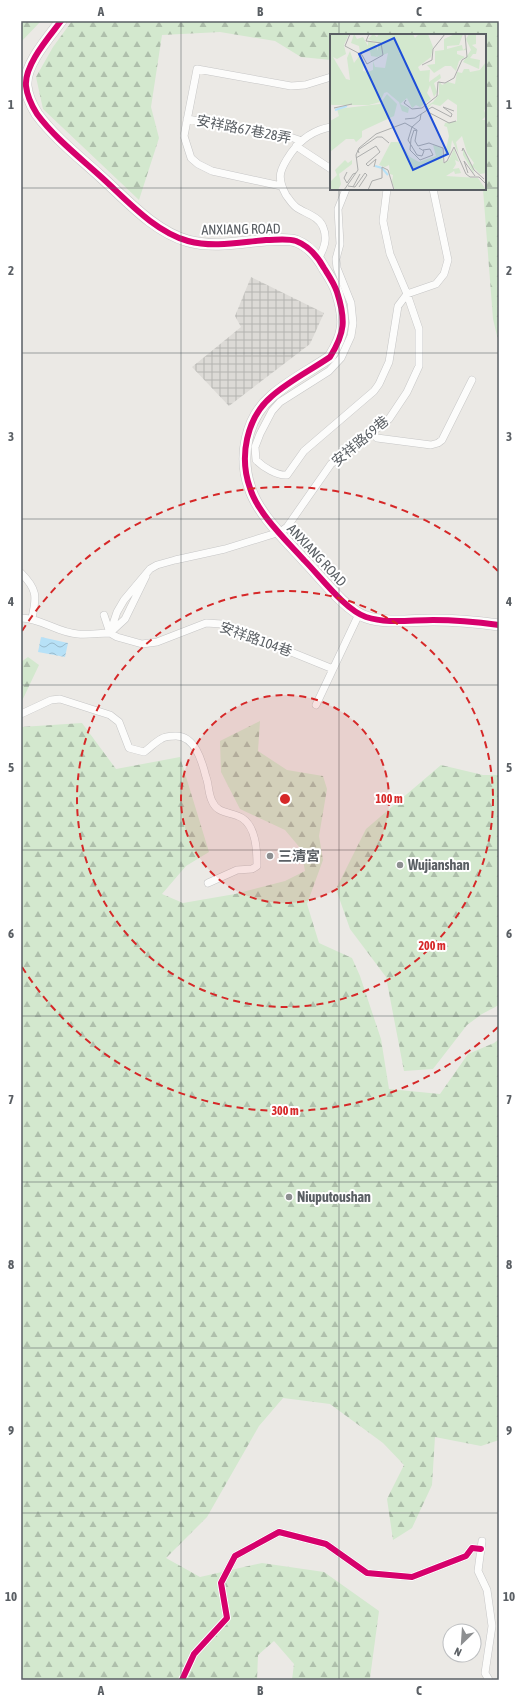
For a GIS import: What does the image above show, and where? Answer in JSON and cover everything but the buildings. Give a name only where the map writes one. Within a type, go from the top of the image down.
[{"type":"street","name":"ANXIANG ROAD","points":[[59,23],[42,46],[27,74],[26,86],[32,105],[38,114],[65,144],[158,226],[173,235],[189,241],[213,244],[276,240],[295,241],[310,250],[318,259],[334,286],[340,302],[343,329],[340,340],[330,358],[271,396],[251,425],[247,438],[244,460],[250,488],[265,516],[338,595],[359,614],[384,621],[434,620],[499,625]]},
{"type":"street","points":[[281,186],[212,171],[198,164],[191,158],[186,147],[184,136],[197,69],[291,86],[305,85],[330,77]]},
{"type":"street","name":"安祥路67巷28弄","points":[[187,119],[284,135],[299,143],[330,168]]},
{"type":"street","points":[[318,259],[324,249],[325,242],[323,226],[312,216],[294,206],[281,186],[282,167],[299,143],[312,132],[330,127]]},
{"type":"street","points":[[346,190],[338,209],[340,244],[336,259],[337,268],[351,303],[353,323],[350,336],[341,358],[329,371],[280,402],[272,411],[262,428],[255,447],[256,460],[260,464],[283,476],[287,475],[310,445],[374,391],[379,384],[388,362],[398,306],[408,294],[436,284],[444,274],[448,260],[433,190]]},
{"type":"street","name":"安祥路69巷","points":[[280,532],[287,527],[331,464],[389,419],[407,392],[419,366],[419,329],[408,294],[390,254],[383,221],[387,190]]},
{"type":"street","points":[[372,432],[377,438],[431,445],[438,444],[442,440],[472,380]]},
{"type":"street","points":[[110,632],[117,612],[124,600],[150,569],[163,563],[225,549],[280,532]]},
{"type":"street","points":[[21,572],[34,588],[35,601],[32,618]]},
{"type":"street","points":[[316,706],[359,614]]},
{"type":"street","points":[[104,615],[110,632]]},
{"type":"street","points":[[21,618],[32,618],[52,627],[79,634],[110,632]]},
{"type":"street","name":"安祥路104巷","points":[[110,632],[117,637],[142,644],[158,642],[206,623],[222,624],[333,669]]},
{"type":"street","points":[[21,714],[51,700],[60,699],[110,715],[119,722],[129,748],[144,752],[161,738],[170,736],[182,736],[191,741],[207,777],[212,801],[219,811],[241,817],[250,825],[257,859],[257,866],[252,869],[237,870],[208,884]]},
{"type":"street","points":[[182,1680],[194,1654],[226,1618],[220,1583],[235,1556],[279,1532],[326,1544],[367,1573],[412,1577],[466,1556],[472,1548],[481,1549]]},
{"type":"street","points":[[482,1541],[478,1571],[487,1590],[492,1626],[485,1673],[489,1680]]},
{"type":"shaded area","points":[[251,277],[324,313],[310,344],[229,406],[192,367],[241,327],[235,316]]},
{"type":"green space","points":[[21,21],[41,21],[21,42]]},
{"type":"green space","points":[[72,21],[499,21],[499,344],[493,319],[483,190],[486,190],[486,34],[330,34],[330,60],[301,57],[275,41],[220,32],[162,35],[151,107],[159,138],[139,200],[43,109],[36,77],[53,47]]},
{"type":"green space","points":[[28,657],[39,665],[21,703],[21,662]]},
{"type":"green space","points":[[260,721],[258,751],[287,770],[323,776],[327,789],[319,836],[323,860],[307,904],[319,943],[352,958],[360,976],[381,1039],[389,1089],[440,1094],[468,1054],[494,1043],[499,1039],[499,1440],[481,1446],[435,1437],[432,1485],[412,1528],[393,1540],[387,1499],[404,1465],[383,1443],[330,1404],[283,1398],[259,1426],[207,1517],[166,1558],[200,1577],[262,1563],[324,1572],[379,1611],[370,1678],[373,1680],[292,1680],[294,1664],[274,1641],[258,1655],[257,1680],[21,1680],[21,727],[82,723],[116,769],[180,757],[209,852],[186,866],[162,894],[183,903],[235,894],[285,881],[305,871],[301,849],[285,830],[240,809],[221,772],[220,741]]},
{"type":"green space","points":[[441,765],[483,775],[499,775],[499,1005],[482,1014],[467,1025],[433,1069],[404,1071],[386,977],[350,929],[336,889],[366,829]]},
{"type":"water","points":[[41,637],[68,643],[65,657],[38,652]]},
{"type":"cycle path","points":[[61,21],[33,60],[26,78],[27,93],[33,108],[59,138],[140,213],[163,230],[188,241],[208,244],[227,244],[281,239],[296,241],[301,243],[316,256],[336,289],[343,319],[339,341],[330,357],[293,380],[272,396],[256,415],[247,439],[245,451],[247,476],[254,498],[266,517],[333,592],[350,607],[366,617],[391,621],[450,620],[499,625]]},
{"type":"cycle path","points":[[182,1680],[194,1654],[227,1618],[221,1583],[235,1556],[279,1532],[326,1544],[367,1573],[412,1577],[466,1556],[472,1548],[481,1549]]},
{"type":"place","name":"三清宮","points":[[270,856]]},
{"type":"place","name":"Wujianshan","points":[[400,865]]},
{"type":"place","name":"Niuputoushan","points":[[289,1197]]}]
